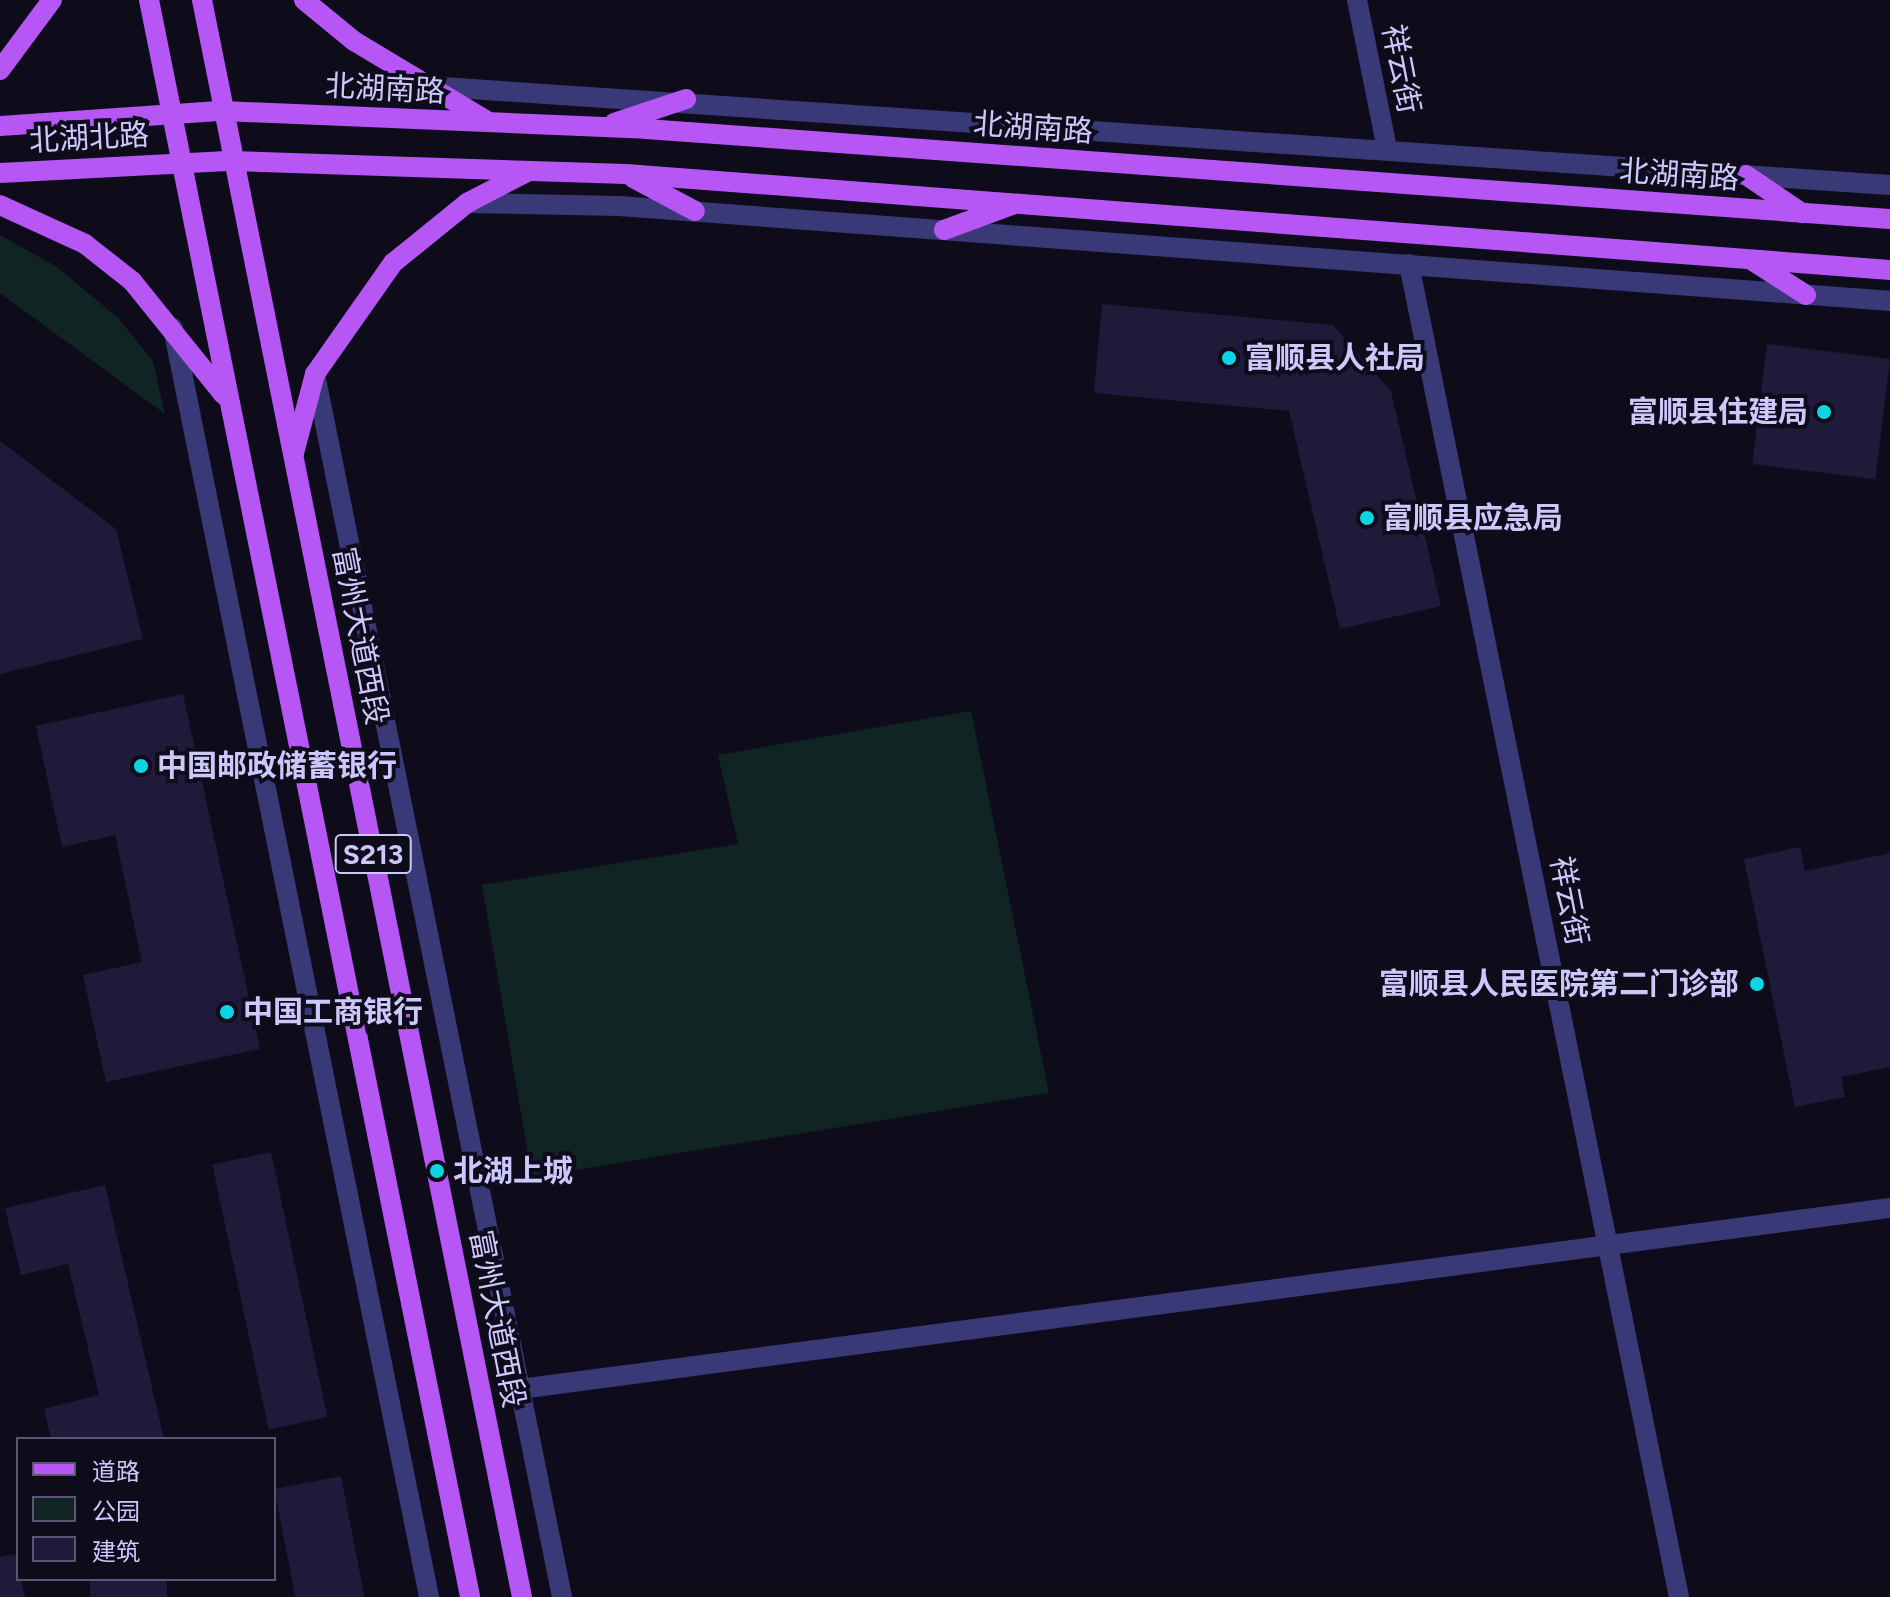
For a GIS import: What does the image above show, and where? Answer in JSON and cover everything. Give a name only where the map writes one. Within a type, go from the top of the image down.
[{"type":"main road","points":[[0,70],[52,0]]},
{"type":"main road","name":"S213","points":[[149,0],[470,1597]]},
{"type":"main road","name":"S213","points":[[202,0],[222,111]]},
{"type":"main road","points":[[304,0],[427,86],[492,124]]},
{"type":"main road","points":[[602,127],[686,99]]},
{"type":"main road","name":"北湖南路","points":[[171,115],[222,111],[602,127],[1890,219]]},
{"type":"main road","name":"富州大道西段","points":[[222,111],[522,1597]]},
{"type":"main road","name":"北湖北路","points":[[0,126],[171,115]]},
{"type":"main road","points":[[181,163],[232,161],[626,174],[1890,270]]},
{"type":"main road","name":"北湖北路","points":[[0,173],[181,163]]},
{"type":"main road","points":[[293,456],[315,374],[393,263],[467,203],[528,172]]},
{"type":"main road","points":[[626,174],[695,211]]},
{"type":"main road","points":[[1746,175],[1802,213]]},
{"type":"main road","points":[[944,230],[1018,203]]},
{"type":"main road","points":[[0,205],[85,244],[132,281],[229,401]]},
{"type":"main road","points":[[1750,259],[1806,295]]},
{"type":"street","name":"祥云街","points":[[1357,0],[1387,149]]},
{"type":"street","points":[[427,86],[686,99],[1890,185]]},
{"type":"street","points":[[467,203],[695,211],[1890,301]]},
{"type":"street","name":"祥云街","points":[[1409,264],[1679,1597]]},
{"type":"street","points":[[173,328],[429,1597]]},
{"type":"street","points":[[315,374],[562,1597]]},
{"type":"street","points":[[520,1389],[1890,1208]]},
{"type":"green space","points":[[0,235],[57,267],[118,318],[153,361],[165,414],[0,293]]},
{"type":"green space","points":[[971,711],[1049,1093],[532,1177],[482,885],[738,844],[718,755]]},
{"type":"building","points":[[1102,304],[1333,325],[1391,391],[1441,606],[1340,629],[1289,411],[1094,393]]},
{"type":"building","name":"富顺县住建局","points":[[1767,344],[1890,359],[1875,479],[1752,464]]},
{"type":"building","points":[[0,441],[116,529],[143,639],[0,674]]},
{"type":"building","points":[[183,694],[260,1049],[106,1082],[83,975],[142,962],[115,835],[62,847],[36,726]]},
{"type":"building","points":[[1800,847],[1805,871],[1890,853],[1890,1067],[1841,1077],[1845,1097],[1795,1107],[1744,859]]},
{"type":"building","points":[[271,1152],[327,1417],[269,1430],[212,1164]]},
{"type":"building","points":[[105,1185],[164,1437],[51,1437],[44,1409],[99,1395],[68,1264],[21,1275],[5,1208]]},
{"type":"building","points":[[341,1476],[364,1597],[295,1597],[276,1489]]},
{"type":"building","points":[[16,1554],[16,1581],[22,1581],[25,1597],[0,1597],[0,1557]]},
{"type":"building","points":[[90,1581],[167,1581],[167,1597],[90,1597]]},
{"type":"place","name":"富顺县人社局","points":[[1229,358]]},
{"type":"place","name":"富顺县住建局","points":[[1824,412]]},
{"type":"place","name":"富顺县应急局","points":[[1367,518]]},
{"type":"place","name":"中国邮政储蓄银行","points":[[141,766]]},
{"type":"place","name":"富顺县人民医院第二门诊部","points":[[1757,984]]},
{"type":"place","name":"中国工商银行","points":[[227,1012]]},
{"type":"place","name":"北湖上城","points":[[437,1171]]}]
